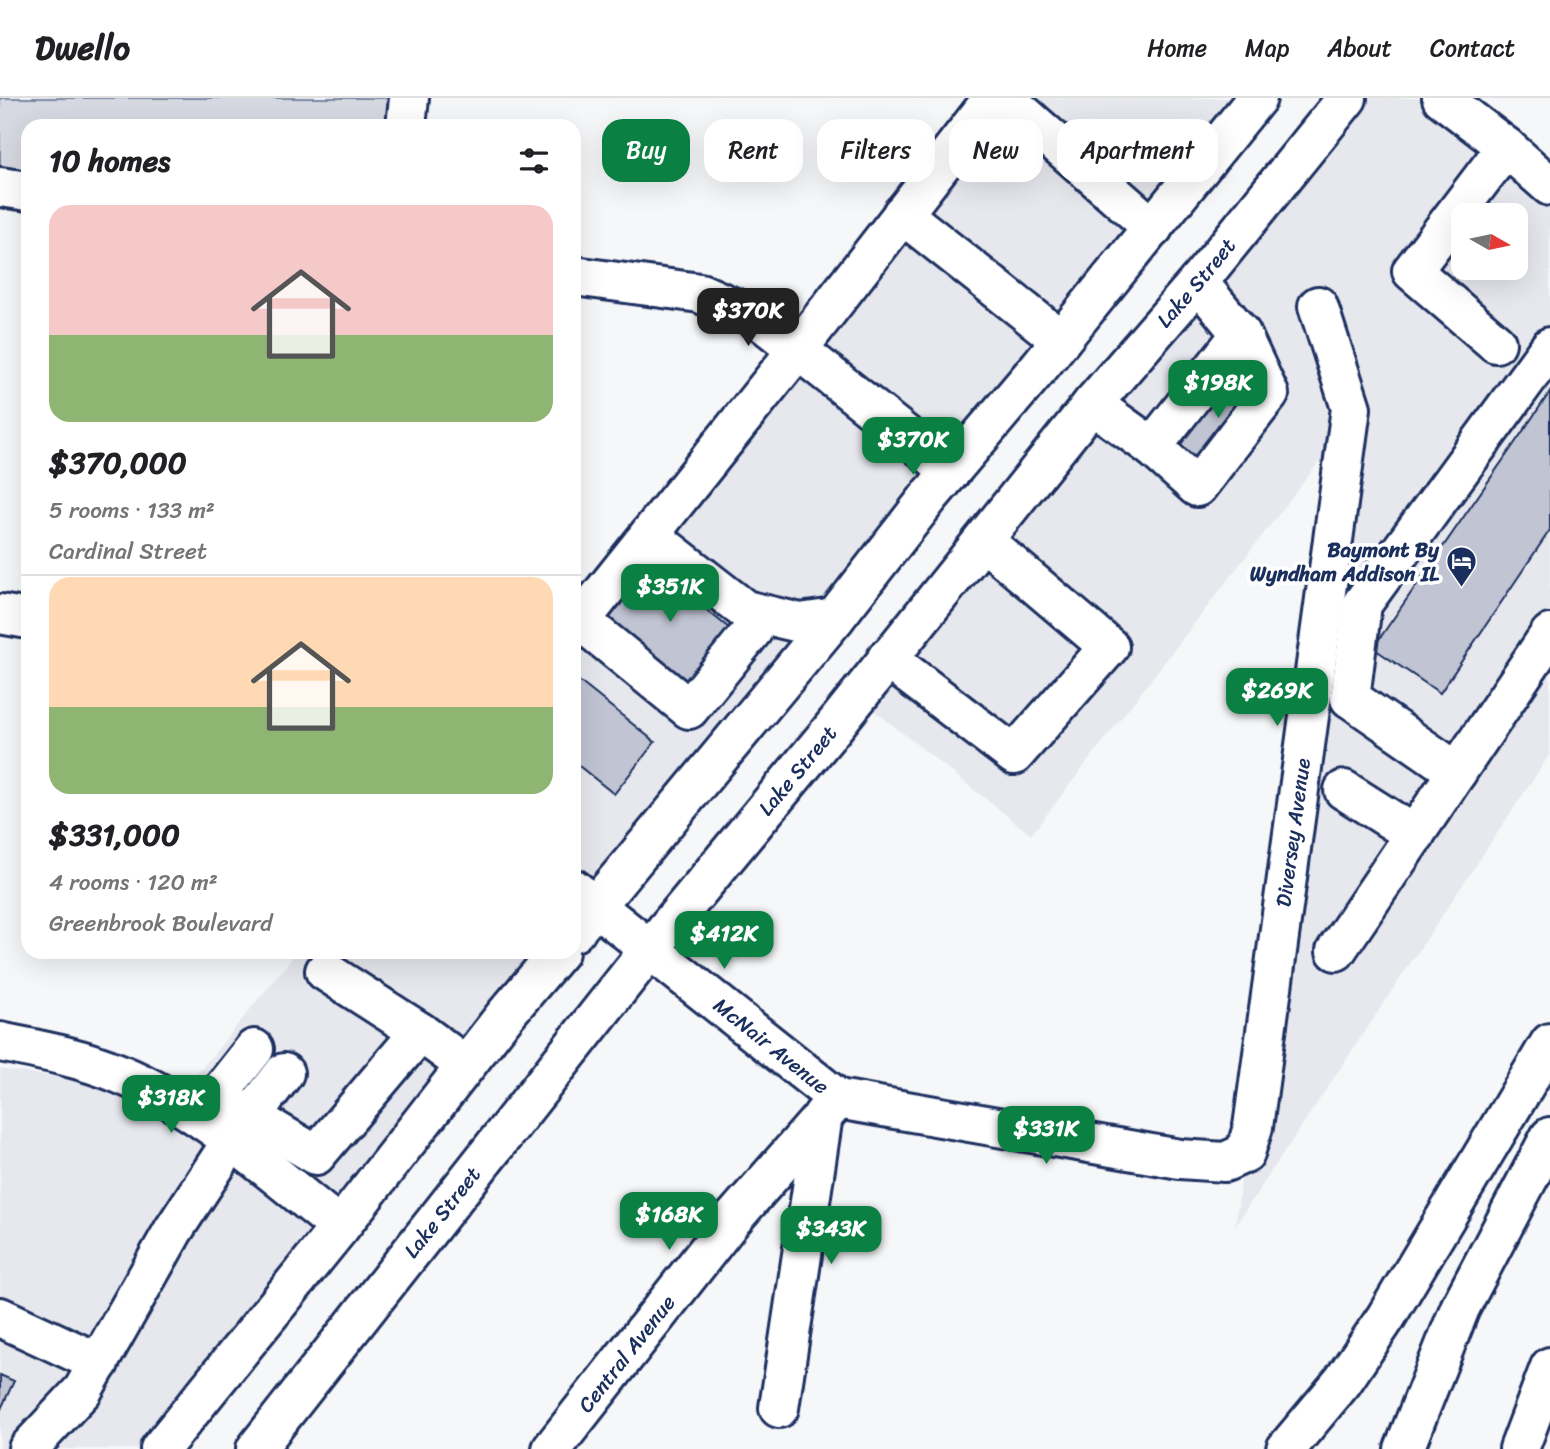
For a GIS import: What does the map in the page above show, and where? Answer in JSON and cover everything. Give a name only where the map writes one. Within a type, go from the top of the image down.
[{"type":"main road","points":[[406,119],[409,98]]},
{"type":"main road","points":[[581,620],[798,349],[993,98]]},
{"type":"main road","points":[[1005,98],[1153,228]]},
{"type":"main road","points":[[581,909],[835,618],[951,471],[1257,98]]},
{"type":"main road","name":"Lake Street","points":[[256,1449],[649,950],[828,734],[1092,404],[1198,282],[1347,98]]},
{"type":"main road","points":[[1442,98],[1506,147],[1550,186]]},
{"type":"main road","points":[[1496,343],[1412,271],[1506,147]]},
{"type":"main road","points":[[0,187],[21,190]]},
{"type":"main road","points":[[902,214],[1060,340]]},
{"type":"main road","points":[[581,277],[700,293],[759,318],[951,471]]},
{"type":"main road","points":[[1092,404],[1152,447],[1197,487],[1269,394],[1241,334],[1198,282]]},
{"type":"main road","name":"Diversey Avenue","points":[[830,1107],[1180,1159],[1224,1162],[1245,1153],[1253,1127],[1351,408],[1318,306]]},
{"type":"main road","points":[[1152,447],[1241,334]]},
{"type":"main road","points":[[1350,698],[1362,604],[1550,347]]},
{"type":"main road","points":[[649,535],[749,620],[769,668],[751,716]]},
{"type":"main road","points":[[887,658],[1014,755],[1110,647],[984,541]]},
{"type":"main road","points":[[0,614],[21,618]]},
{"type":"main road","points":[[749,620],[800,623],[835,618]]},
{"type":"main road","points":[[581,628],[689,709],[749,620]]},
{"type":"main road","points":[[1336,951],[1550,634]]},
{"type":"main road","points":[[1310,711],[1350,698]]},
{"type":"main road","points":[[1350,698],[1457,772]]},
{"type":"main road","points":[[1344,790],[1415,835]]},
{"type":"main road","name":"McNair Avenue","points":[[581,909],[649,950],[830,1107]]},
{"type":"main road","points":[[160,1449],[340,1227],[465,1065],[553,959]]},
{"type":"main road","points":[[325,971],[420,1032],[465,1065]]},
{"type":"main road","points":[[0,1042],[52,1053],[118,1073],[171,1100],[240,1129],[316,1155],[420,1032]]},
{"type":"main road","points":[[1286,1449],[1343,1381],[1386,1317],[1550,1043]]},
{"type":"main road","points":[[254,1049],[217,1096],[240,1129],[340,1227]]},
{"type":"main road","points":[[28,1449],[83,1390],[173,1231],[240,1129],[284,1073]]},
{"type":"main road","points":[[779,1408],[830,1107]]},
{"type":"main road","name":"Central Avenue","points":[[552,1449],[731,1221],[830,1107]]},
{"type":"main road","points":[[1404,1449],[1460,1308],[1550,1137]]},
{"type":"main road","points":[[0,1317],[99,1363]]},
{"type":"main road","points":[[1519,1449],[1550,1367]]},
{"type":"shaded area","points":[[0,98],[398,98],[396,119],[21,119],[21,179],[0,176]]},
{"type":"shaded area","points":[[986,98],[1245,98],[1218,131],[1218,119],[1057,119],[1057,182],[1176,182],[594,895],[581,885],[581,600],[918,182],[935,182],[935,161],[949,144],[949,182],[1043,182],[1043,119],[969,119]]},
{"type":"shaded area","points":[[1355,98],[1462,98],[1550,174],[1550,754],[1235,1226],[1343,431],[1031,835],[866,704]]},
{"type":"shaded area","points":[[291,959],[542,959],[151,1449],[0,1449],[0,1069],[180,1095]]},
{"type":"building","points":[[1234,376],[1259,397],[1202,465],[1178,445]]},
{"type":"building","name":"Baymont By Wyndham Addison IL","points":[[1550,392],[1550,530],[1440,693],[1373,648]]},
{"type":"building","points":[[642,558],[740,637],[699,690],[600,611]]},
{"type":"building","points":[[581,683],[655,742],[614,794],[581,768]]},
{"type":"building","points":[[0,1375],[14,1381],[0,1411]]},
{"type":"place","name":"Baymont By Wyndham Addison IL","points":[[1462,589]]}]
